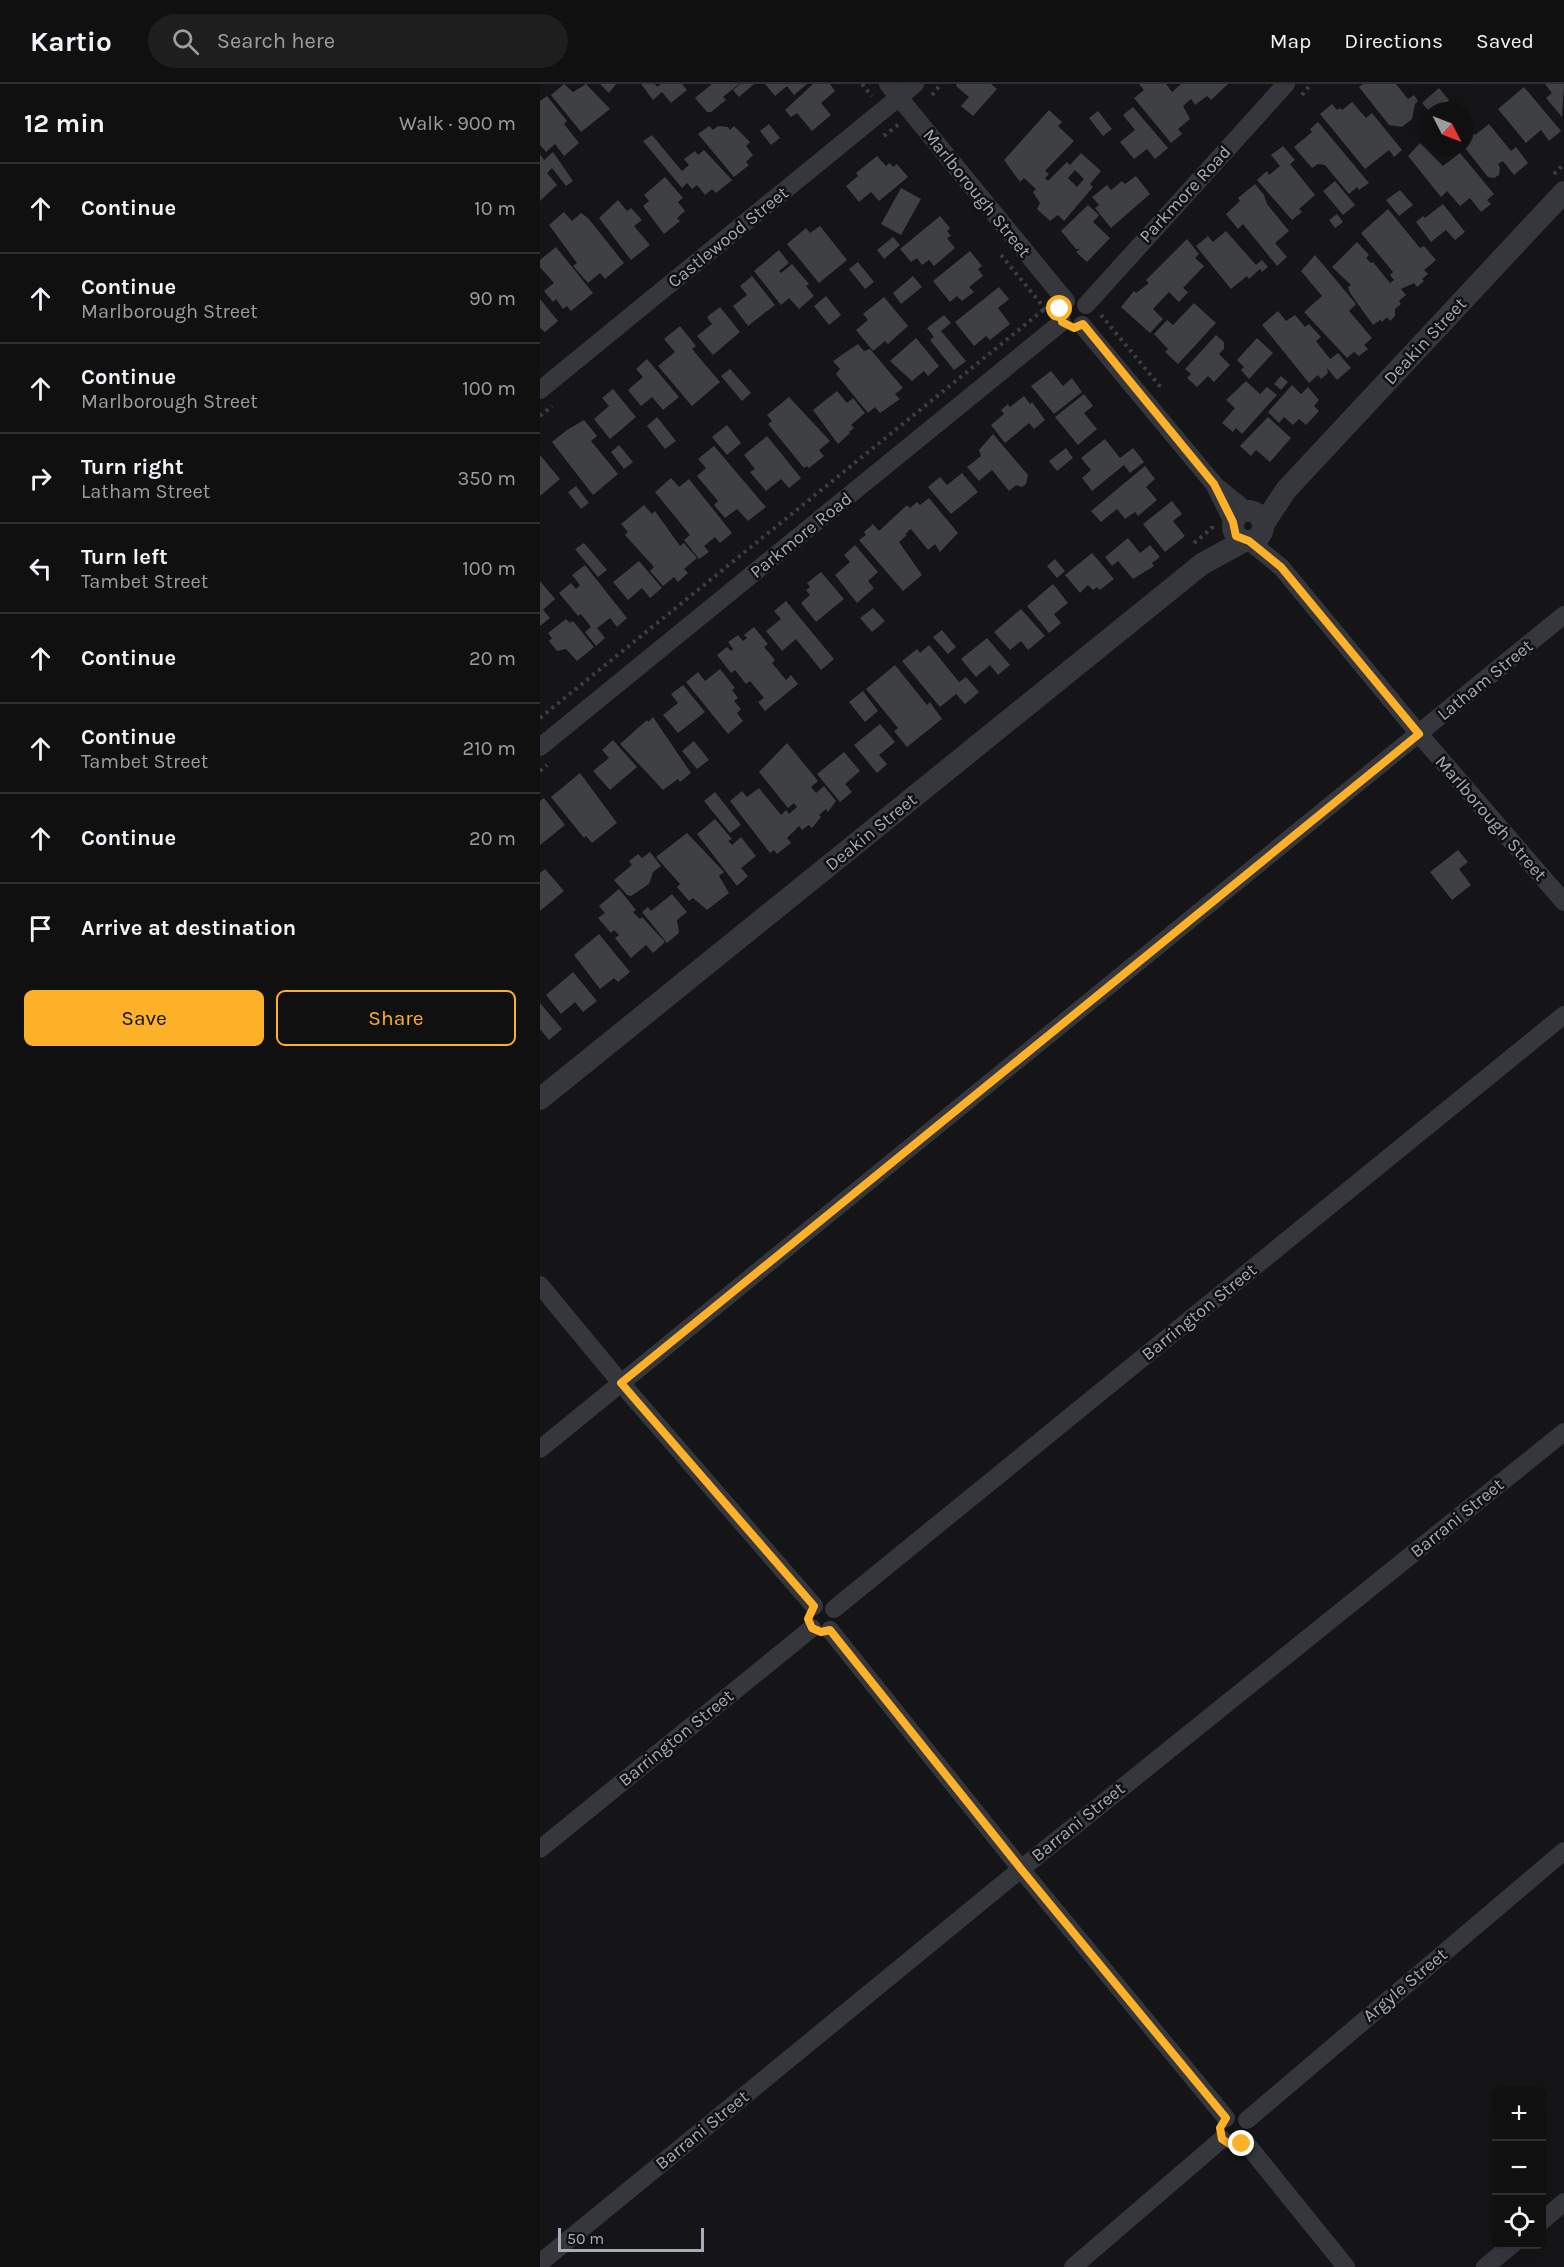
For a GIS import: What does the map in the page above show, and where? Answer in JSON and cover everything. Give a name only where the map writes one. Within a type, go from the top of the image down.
[{"type":"street","name":"Castlewood Street","points":[[540,390],[893,91],[915,84]]},
{"type":"street","name":"Parkmore Road","points":[[1087,302],[1286,84]]},
{"type":"street","name":"Marlborough Street","points":[[893,91],[1063,298]]},
{"type":"street","name":"Deakin Street","points":[[540,1099],[1198,554],[1244,525],[1286,490],[1556,186]]},
{"type":"street","points":[[1063,298],[1087,302],[1088,318],[1083,324],[1074,328],[1062,322],[1060,309],[1063,298]]},
{"type":"street","name":"Parkmore Road","points":[[540,747],[1062,322]]},
{"type":"street","name":"Marlborough Street","points":[[1083,324],[1214,484],[1244,525],[1419,734],[1564,902]]},
{"type":"street","name":"Latham Street","points":[[540,1449],[1564,615]]},
{"type":"street","name":"Barrington Street","points":[[834,1609],[1564,1016]]},
{"type":"street","points":[[540,1285],[621,1383],[814,1606]]},
{"type":"street","name":"Barrani Street","points":[[540,2263],[1021,1869],[1564,1432]]},
{"type":"street","points":[[824,1604],[834,1609],[837,1618],[830,1630],[821,1632],[812,1628],[808,1619],[814,1606],[824,1604]]},
{"type":"street","name":"Barrington Street","points":[[540,1849],[812,1628]]},
{"type":"street","points":[[830,1630],[1021,1869],[1226,2118]]},
{"type":"street","name":"Argyle Street","points":[[1247,2120],[1564,1851]]},
{"type":"street","points":[[1237,2115],[1247,2120],[1251,2132],[1245,2142],[1235,2146],[1222,2139],[1220,2128],[1226,2118],[1237,2115]]},
{"type":"street","points":[[1073,2267],[1222,2139]]},
{"type":"street","points":[[1245,2142],[1346,2267]]},
{"type":"street","points":[[1546,2217],[1564,2202]]},
{"type":"street","points":[[1485,2267],[1506,2249]]},
{"type":"path","points":[[915,84],[927,100],[941,84]]},
{"type":"path","points":[[1556,186],[1564,164]]},
{"type":"path","points":[[540,718],[1063,298]]},
{"type":"path","points":[[1087,302],[1169,398]]},
{"type":"path","points":[[1198,554],[1212,528],[1244,525]]},
{"type":"building","points":[[564,84],[573,92],[586,84],[610,109],[581,132],[551,95]]},
{"type":"building","points":[[600,84],[616,84],[609,93]]},
{"type":"building","points":[[641,84],[655,84],[657,87],[661,84],[682,84],[687,90],[671,103],[662,92],[653,100]]},
{"type":"building","points":[[712,84],[739,84],[723,97],[726,100],[711,112],[707,112],[695,98]]},
{"type":"building","points":[[740,84],[754,84],[739,97],[733,90]]},
{"type":"building","points":[[765,84],[807,84],[794,95],[787,86],[775,96]]},
{"type":"building","points":[[813,84],[830,84],[835,91],[821,103],[831,115],[812,131],[797,113],[791,117],[785,110]]},
{"type":"building","points":[[957,84],[991,84],[997,89],[973,116],[961,106],[969,97],[956,86]]},
{"type":"building","points":[[1139,84],[1166,84],[1172,92],[1181,84],[1228,84],[1211,100],[1207,96],[1195,105],[1191,99],[1183,106],[1190,119],[1178,129],[1182,134],[1171,143],[1134,98],[1144,90]]},
{"type":"building","points":[[1363,84],[1396,84],[1408,99],[1414,95],[1418,101],[1415,104],[1412,119],[1402,127],[1389,125],[1359,87]]},
{"type":"building","points":[[1545,84],[1564,84],[1562,117],[1546,98],[1552,93]]},
{"type":"building","points":[[1524,87],[1561,131],[1549,141],[1541,130],[1526,143],[1498,109]]},
{"type":"building","points":[[1439,88],[1449,100],[1447,102],[1423,102]]},
{"type":"building","points":[[547,96],[567,121],[564,124],[579,143],[564,156],[555,144],[546,152],[540,145],[540,101]]},
{"type":"building","points":[[1352,102],[1366,118],[1372,113],[1402,150],[1394,157],[1389,150],[1365,169],[1320,114],[1332,104],[1337,110],[1340,108],[1342,110]]},
{"type":"building","points":[[1133,107],[1168,148],[1155,159],[1147,149],[1134,159],[1120,142],[1135,130],[1123,115]]},
{"type":"building","points":[[1049,110],[1062,122],[1058,126],[1074,141],[1045,171],[1049,174],[1045,178],[1048,181],[1067,162],[1070,165],[1081,153],[1101,171],[1090,184],[1093,187],[1064,221],[1058,215],[1050,221],[1037,209],[1040,203],[1033,192],[1036,189],[1024,178],[1020,182],[1004,160]],"holes":[[[1075,170],[1084,179],[1077,187],[1068,178]]]},
{"type":"building","points":[[1098,111],[1112,129],[1103,136],[1089,118]]},
{"type":"building","points":[[1318,122],[1369,183],[1359,190],[1357,187],[1349,194],[1325,165],[1318,164],[1312,168],[1294,147],[1312,132],[1310,129]]},
{"type":"building","points":[[769,124],[780,138],[771,145],[760,131]]},
{"type":"building","points":[[1489,124],[1511,151],[1516,147],[1528,163],[1514,175],[1503,161],[1498,164],[1499,175],[1494,178],[1488,177],[1471,156],[1474,156],[1474,134]]},
{"type":"building","points":[[709,126],[713,130],[718,126],[728,127],[730,130],[734,126],[750,142],[746,146],[753,155],[746,162],[749,165],[734,177],[698,134]]},
{"type":"building","points":[[652,135],[682,171],[689,165],[684,159],[695,151],[698,155],[704,150],[732,180],[716,193],[712,189],[705,195],[697,185],[692,189],[687,183],[682,188],[643,141]]},
{"type":"building","points":[[1420,143],[1420,156],[1433,156],[1443,166],[1456,156],[1462,156],[1494,194],[1487,200],[1491,204],[1481,212],[1470,198],[1460,206],[1447,191],[1441,197],[1408,156]]},
{"type":"building","points":[[1283,146],[1295,160],[1290,164],[1315,195],[1299,209],[1302,212],[1292,220],[1257,180],[1267,171],[1269,175],[1280,166],[1271,155]]},
{"type":"building","points":[[553,152],[573,181],[566,186],[552,168],[547,173],[557,185],[540,201],[540,154],[544,160]]},
{"type":"building","points":[[877,156],[886,166],[890,163],[893,167],[897,164],[908,177],[879,201],[871,192],[859,202],[846,186],[858,176],[856,173]]},
{"type":"building","points":[[1136,176],[1150,194],[1111,228],[1095,208],[1099,205],[1092,197],[1107,185],[1111,190],[1122,181],[1125,184]]},
{"type":"building","points":[[665,177],[683,198],[678,202],[685,211],[677,218],[680,221],[664,234],[643,206],[649,201],[644,195]]},
{"type":"building","points":[[1335,181],[1355,205],[1343,215],[1323,191]]},
{"type":"building","points":[[1255,184],[1264,195],[1267,204],[1289,231],[1275,243],[1287,257],[1277,266],[1243,224],[1238,229],[1226,214],[1240,201],[1238,198]]},
{"type":"building","points":[[901,188],[921,199],[901,235],[881,224]]},
{"type":"building","points":[[1400,190],[1413,205],[1399,216],[1386,200]]},
{"type":"building","points":[[618,200],[627,211],[631,208],[642,220],[634,226],[650,245],[631,260],[599,218]]},
{"type":"building","points":[[1443,204],[1465,232],[1455,240],[1446,230],[1431,242],[1416,222]]},
{"type":"building","points":[[1088,205],[1099,215],[1093,222],[1110,238],[1087,262],[1076,252],[1080,249],[1076,249],[1061,231]]},
{"type":"building","points":[[1388,209],[1420,248],[1424,246],[1436,260],[1424,270],[1428,274],[1417,287],[1414,283],[1401,289],[1406,295],[1399,301],[1401,304],[1395,309],[1395,316],[1390,321],[1387,317],[1382,322],[1380,320],[1373,325],[1350,293],[1348,287],[1351,285],[1332,267],[1357,242],[1369,255],[1366,258],[1371,263],[1373,262],[1390,283],[1394,280],[1390,275],[1393,272],[1361,233]]},
{"type":"building","points":[[564,212],[572,221],[581,213],[588,218],[624,263],[605,279],[600,273],[588,283],[573,266],[577,263],[549,225]]},
{"type":"building","points":[[1337,214],[1343,222],[1335,228],[1329,220]]},
{"type":"building","points":[[940,216],[950,228],[947,231],[951,236],[947,238],[955,248],[934,266],[929,260],[922,265],[917,258],[911,262],[900,249]]},
{"type":"building","points":[[820,226],[847,260],[819,283],[787,244],[806,228],[810,233]]},
{"type":"building","points":[[1226,231],[1256,265],[1262,260],[1268,267],[1262,272],[1260,269],[1249,279],[1247,276],[1231,289],[1196,246],[1208,236],[1213,242]]},
{"type":"building","points":[[893,237],[900,245],[884,259],[877,250]]},
{"type":"building","points":[[1187,239],[1199,254],[1195,258],[1204,266],[1183,288],[1188,292],[1179,302],[1169,292],[1153,309],[1163,319],[1150,333],[1121,307],[1134,291],[1136,293],[1149,283],[1146,280]]},
{"type":"building","points":[[556,247],[593,293],[571,311],[567,306],[563,309],[556,299],[553,302],[544,291],[554,283],[540,267],[540,260]]},
{"type":"building","points":[[779,250],[789,263],[779,271],[781,273],[792,264],[809,284],[806,286],[814,296],[799,309],[789,298],[781,305],[754,271]]},
{"type":"building","points":[[970,251],[982,266],[978,269],[983,276],[969,287],[974,292],[962,301],[957,296],[950,302],[933,281]]},
{"type":"building","points":[[1315,255],[1356,304],[1349,311],[1372,338],[1364,345],[1368,349],[1359,356],[1354,352],[1347,358],[1304,312],[1322,296],[1301,271]]},
{"type":"building","points":[[858,262],[874,282],[865,289],[849,269]]},
{"type":"building","points":[[752,276],[775,305],[748,326],[733,306],[747,295],[740,286]]},
{"type":"building","points":[[913,276],[922,287],[901,304],[893,293]]},
{"type":"building","points":[[999,287],[1009,299],[998,308],[1010,324],[990,340],[986,336],[974,346],[955,322]]},
{"type":"building","points":[[826,296],[841,315],[829,325],[814,306]]},
{"type":"building","points":[[884,297],[908,326],[888,344],[885,341],[873,351],[856,330],[868,320],[863,314]]},
{"type":"building","points":[[540,299],[558,321],[545,332],[540,328]]},
{"type":"building","points":[[1194,303],[1216,323],[1178,364],[1165,352],[1168,349],[1154,334],[1167,320],[1173,325]]},
{"type":"building","points":[[720,307],[740,332],[713,355],[697,336],[712,324],[707,317]]},
{"type":"building","points":[[1278,311],[1286,321],[1295,315],[1305,327],[1309,324],[1321,337],[1316,341],[1330,359],[1338,353],[1351,368],[1337,380],[1327,368],[1328,373],[1321,379],[1318,375],[1309,383],[1262,325]]},
{"type":"building","points":[[944,315],[951,323],[941,331],[966,361],[954,370],[930,340],[934,337],[927,328]]},
{"type":"building","points":[[680,326],[696,346],[692,349],[720,382],[692,406],[658,366],[675,352],[664,339]]},
{"type":"building","points":[[1216,335],[1224,342],[1224,349],[1219,354],[1230,365],[1214,382],[1208,376],[1197,387],[1187,378],[1191,374],[1185,369]]},
{"type":"building","points":[[916,338],[939,366],[928,376],[924,371],[912,381],[890,361]]},
{"type":"building","points":[[1257,338],[1273,353],[1249,379],[1241,370],[1244,367],[1237,360]]},
{"type":"building","points":[[858,344],[864,351],[870,349],[903,388],[895,394],[900,399],[880,413],[875,407],[868,413],[836,374],[840,369],[833,361]]},
{"type":"building","points":[[647,359],[679,397],[663,410],[652,397],[641,406],[628,390],[643,377],[636,369]]},
{"type":"building","points":[[730,369],[751,393],[742,401],[721,376]]},
{"type":"building","points":[[1051,371],[1063,386],[1072,378],[1082,392],[1054,414],[1031,386]]},
{"type":"building","points":[[1281,376],[1288,382],[1281,390],[1274,384]]},
{"type":"building","points":[[1246,381],[1260,394],[1267,387],[1277,395],[1242,434],[1236,428],[1233,432],[1222,423],[1235,408],[1226,400]]},
{"type":"building","points":[[1292,385],[1301,394],[1308,387],[1319,400],[1314,406],[1319,411],[1306,425],[1299,419],[1293,425],[1284,417],[1279,423],[1268,412]]},
{"type":"building","points":[[613,389],[636,417],[610,439],[594,419],[609,406],[602,398]]},
{"type":"building","points":[[837,391],[847,403],[853,398],[865,413],[851,425],[854,428],[838,444],[813,410]]},
{"type":"building","points":[[1084,394],[1093,406],[1084,413],[1097,429],[1078,445],[1055,417]]},
{"type":"building","points":[[1024,396],[1030,404],[1032,402],[1045,420],[1034,429],[1029,423],[1005,443],[991,425],[1004,414],[1001,410],[1008,404],[1010,407]]},
{"type":"building","points":[[789,397],[830,441],[819,450],[824,456],[809,468],[807,466],[804,468],[768,424],[772,421],[767,415]]},
{"type":"building","points":[[657,417],[676,441],[665,449],[647,426]]},
{"type":"building","points":[[1268,417],[1291,438],[1270,462],[1256,450],[1251,456],[1240,446]]},
{"type":"building","points":[[584,420],[597,436],[591,441],[618,474],[593,495],[552,442]]},
{"type":"building","points":[[727,425],[741,443],[727,455],[712,437]]},
{"type":"building","points":[[993,434],[1028,475],[1026,484],[1022,487],[1016,485],[1009,491],[992,470],[979,481],[967,467],[981,456],[979,450]]},
{"type":"building","points":[[767,436],[801,478],[789,488],[781,479],[766,491],[750,472],[755,469],[744,455]]},
{"type":"building","points":[[1105,439],[1120,458],[1133,448],[1144,462],[1130,473],[1124,465],[1092,491],[1082,478],[1091,470],[1081,458]]},
{"type":"building","points":[[619,445],[633,462],[624,469],[611,452]]},
{"type":"building","points":[[714,446],[766,507],[748,521],[737,509],[725,518],[714,505],[718,501],[697,476],[706,468],[698,459]]},
{"type":"building","points":[[1066,448],[1073,458],[1057,471],[1049,461]]},
{"type":"building","points":[[540,455],[560,479],[540,496]]},
{"type":"building","points":[[1145,466],[1155,479],[1146,487],[1157,500],[1138,516],[1135,512],[1125,519],[1117,509],[1101,522],[1091,511]]},
{"type":"building","points":[[962,473],[978,492],[951,514],[928,487],[940,477],[947,485]]},
{"type":"building","points":[[671,478],[679,487],[689,479],[732,533],[720,543],[715,537],[704,546],[709,552],[699,559],[684,540],[690,535],[655,492]]},
{"type":"building","points":[[576,486],[589,503],[581,509],[568,492]]},
{"type":"building","points":[[929,498],[958,533],[940,552],[935,544],[928,550],[911,529],[905,534],[907,535],[899,542],[922,575],[903,591],[859,540],[866,535],[864,532],[873,524],[879,531],[907,505],[910,508],[917,502],[920,505]]},
{"type":"building","points":[[1172,501],[1182,514],[1173,521],[1185,536],[1165,552],[1143,524]]},
{"type":"building","points":[[644,505],[652,514],[655,511],[680,546],[684,543],[697,558],[684,569],[688,573],[678,582],[674,577],[663,586],[650,571],[654,567],[625,535],[628,532],[621,524]]},
{"type":"building","points":[[1128,538],[1140,553],[1150,545],[1160,557],[1152,563],[1154,566],[1133,579],[1118,561],[1112,566],[1105,557]]},
{"type":"building","points":[[584,543],[607,570],[598,577],[575,549]]},
{"type":"building","points":[[855,545],[878,572],[868,581],[874,588],[857,603],[835,575],[850,562],[844,555]]},
{"type":"building","points":[[1092,553],[1114,579],[1100,590],[1097,587],[1093,590],[1088,585],[1080,593],[1065,575]]},
{"type":"building","points":[[1055,559],[1065,571],[1057,578],[1047,566]]},
{"type":"building","points":[[639,561],[662,588],[650,598],[642,588],[628,600],[613,582]]},
{"type":"building","points":[[585,565],[627,618],[617,627],[610,618],[597,628],[605,638],[596,646],[585,632],[591,627],[581,614],[578,616],[559,593],[571,583],[576,589],[580,585],[572,575]]},
{"type":"building","points":[[821,572],[844,599],[816,622],[801,603],[810,595],[806,590],[810,587],[807,583]]},
{"type":"building","points":[[540,581],[555,599],[543,610],[550,618],[540,626]]},
{"type":"building","points":[[1053,584],[1068,603],[1054,614],[1061,623],[1049,633],[1027,606]]},
{"type":"building","points":[[786,601],[834,659],[821,670],[796,639],[782,651],[766,631],[781,619],[774,611]]},
{"type":"building","points":[[873,608],[885,621],[872,632],[860,618]]},
{"type":"building","points":[[1021,609],[1045,636],[1028,650],[1021,641],[1010,650],[994,632]]},
{"type":"building","points":[[566,619],[570,623],[573,621],[594,647],[577,661],[566,649],[557,651],[549,641],[552,638],[548,633]]},
{"type":"building","points":[[754,627],[768,644],[764,647],[775,660],[772,663],[786,680],[791,675],[798,684],[765,711],[758,702],[764,698],[750,681],[746,684],[735,670],[731,673],[717,655],[727,647],[731,651],[733,649],[728,642],[738,635],[743,641],[747,638],[744,635]]},
{"type":"building","points":[[942,630],[956,647],[948,654],[933,637]]},
{"type":"building","points":[[987,638],[1010,665],[998,675],[990,665],[976,677],[961,659]]},
{"type":"building","points":[[929,645],[959,682],[966,677],[979,692],[965,704],[956,694],[940,707],[902,661],[917,649],[920,653]]},
{"type":"building","points":[[895,665],[927,705],[930,702],[942,719],[907,747],[894,731],[898,728],[866,689]]},
{"type":"building","points":[[720,669],[735,688],[732,690],[738,698],[734,701],[741,709],[737,713],[743,721],[728,734],[686,682],[698,672],[705,681]]},
{"type":"building","points":[[683,685],[705,712],[678,733],[663,715],[678,703],[671,694]]},
{"type":"building","points":[[863,691],[878,711],[865,722],[849,702]]},
{"type":"building","points":[[653,717],[691,773],[680,782],[678,779],[663,790],[620,744]]},
{"type":"building","points":[[880,724],[895,742],[879,755],[887,764],[877,773],[854,745]]},
{"type":"building","points":[[613,740],[637,767],[610,790],[593,771],[609,758],[602,750]]},
{"type":"building","points":[[694,741],[709,760],[697,769],[682,751]]},
{"type":"building","points":[[787,743],[818,781],[811,787],[816,793],[824,786],[836,801],[828,812],[826,809],[819,815],[821,817],[812,828],[809,825],[802,830],[799,826],[787,838],[791,843],[777,854],[774,850],[770,853],[730,801],[742,791],[747,797],[759,788],[781,815],[786,810],[789,814],[797,807],[794,803],[788,808],[759,772]]},
{"type":"building","points":[[844,752],[860,771],[845,784],[852,792],[840,802],[817,774]]},
{"type":"building","points":[[580,773],[617,823],[592,843],[586,836],[584,838],[551,797]]},
{"type":"building","points":[[715,792],[741,825],[730,833],[704,801]]},
{"type":"building","points":[[544,798],[565,825],[540,845],[540,801]]},
{"type":"building","points":[[715,819],[732,839],[728,841],[732,845],[741,837],[756,856],[741,868],[748,876],[737,886],[697,834]]},
{"type":"building","points":[[687,833],[724,872],[719,876],[729,893],[707,910],[693,898],[689,901],[677,887],[680,884],[656,857]]},
{"type":"building","points":[[1458,850],[1468,862],[1459,869],[1471,885],[1452,900],[1430,872]]},
{"type":"building","points":[[650,852],[661,866],[653,872],[649,884],[631,896],[627,895],[614,880],[632,865],[629,861],[638,854],[642,858]]},
{"type":"building","points":[[545,869],[564,891],[540,911],[540,873]]},
{"type":"building","points":[[619,889],[636,910],[633,912],[640,919],[642,917],[665,942],[653,953],[646,945],[631,958],[615,938],[619,935],[614,930],[611,933],[598,918],[605,913],[599,906]]},
{"type":"building","points":[[672,894],[687,912],[677,920],[679,933],[667,943],[642,912],[648,907],[651,911]]},
{"type":"building","points":[[599,934],[630,972],[618,982],[614,978],[600,989],[574,955]]},
{"type":"building","points":[[573,972],[597,1001],[583,1012],[575,1002],[561,1014],[546,995]]},
{"type":"building","points":[[540,1003],[562,1029],[549,1040],[540,1029]]},
{"type":"route","points":[[1060,309],[1060,318],[1065,326],[1074,328],[1083,324],[1214,484],[1233,522],[1236,536],[1249,541],[1281,567],[1419,734],[621,1383],[814,1606],[808,1619],[812,1628],[821,1632],[830,1630],[1021,1869],[1226,2118],[1220,2128],[1222,2139],[1231,2145],[1242,2144]]}]
